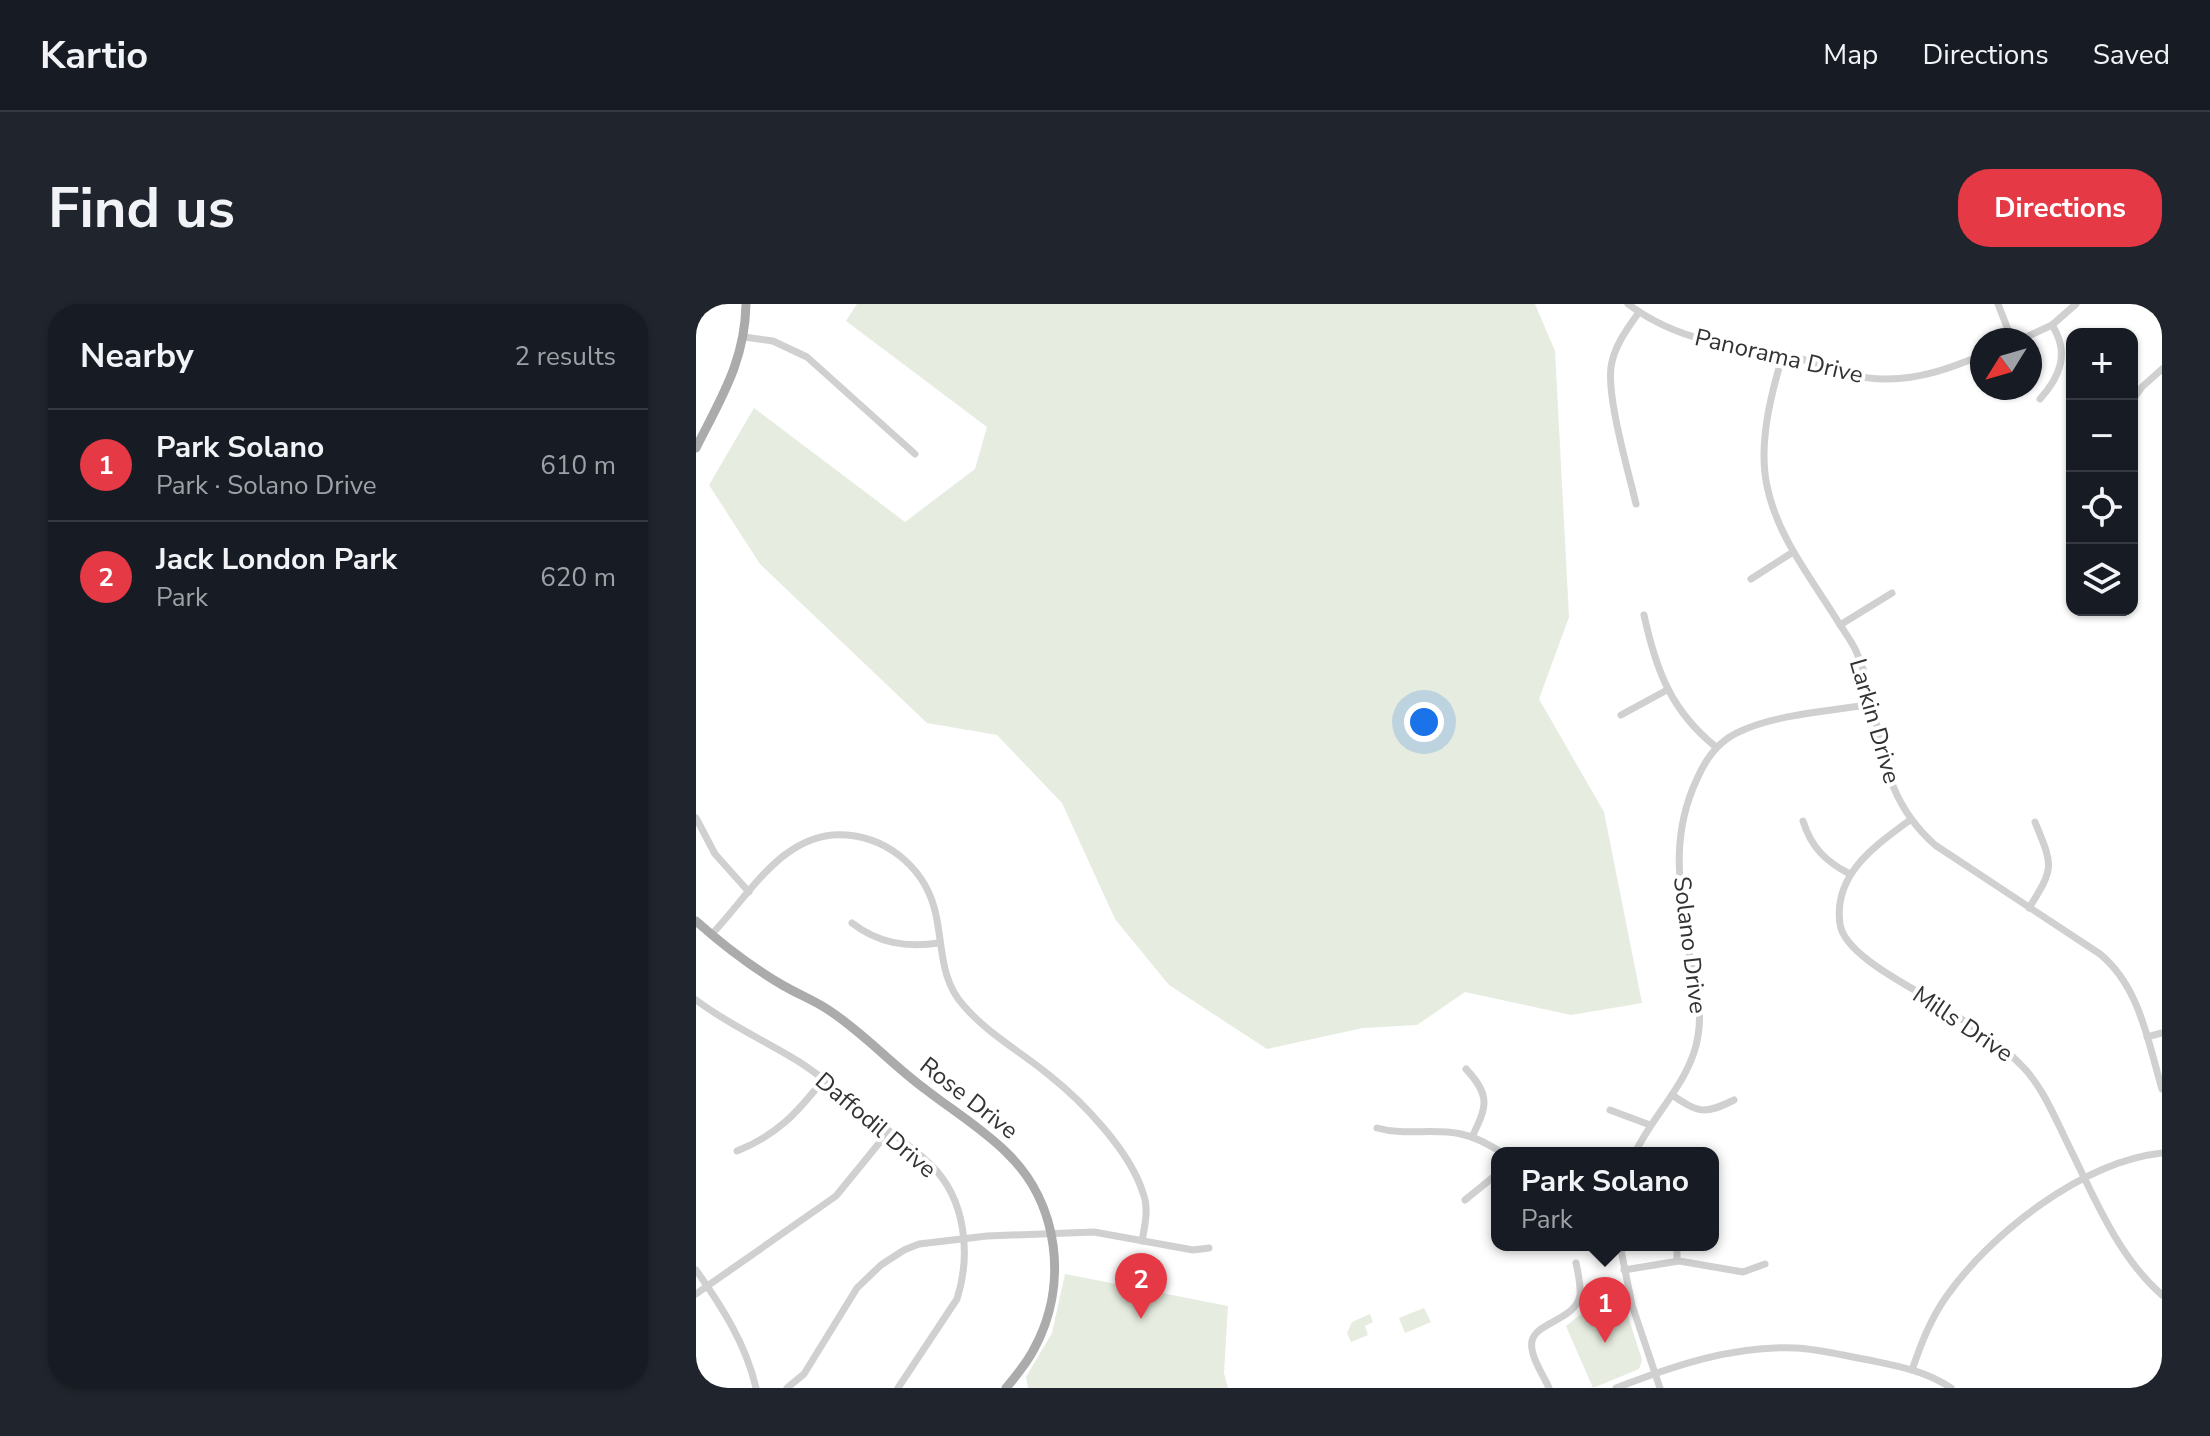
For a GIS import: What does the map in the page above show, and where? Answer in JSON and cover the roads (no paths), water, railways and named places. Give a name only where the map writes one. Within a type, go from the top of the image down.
[{"type":"main road","points":[[696,448],[731,378],[744,337],[746,304]]},
{"type":"main road","name":"Rose Drive","points":[[696,921],[761,971],[849,1024],[916,1082],[996,1142],[1023,1170],[1036,1191],[1051,1233],[1055,1274],[1051,1305],[1034,1349],[1010,1387]]},
{"type":"street","name":"Panorama Drive","points":[[1628,304],[1669,329],[1722,344],[1783,354],[1843,374],[1886,379],[1926,375],[1970,359]]},
{"type":"street","points":[[1998,304],[2007,328]]},
{"type":"street","points":[[2042,330],[2076,304]]},
{"type":"street","points":[[1636,504],[1612,395],[1610,369],[1620,339],[1639,312]]},
{"type":"street","points":[[2042,396],[2059,374],[2061,362],[2060,337],[2052,325]]},
{"type":"street","points":[[744,337],[773,341],[807,357],[915,454]]},
{"type":"street","name":"Larkin Drive","points":[[1783,354],[1769,415],[1764,467],[1767,488],[1793,552],[1855,648],[1872,704],[1887,773],[1910,820],[1935,845],[2116,966],[2131,991],[2162,1089]]},
{"type":"street","points":[[2133,400],[2162,369]]},
{"type":"street","points":[[1751,579],[1793,552]]},
{"type":"street","points":[[1840,625],[1892,593]]},
{"type":"street","points":[[1644,615],[1657,670],[1667,690],[1692,724],[1716,747]]},
{"type":"street","points":[[1621,715],[1667,690]]},
{"type":"street","name":"Solano Drive","points":[[1638,1147],[1694,1054],[1700,1020],[1700,994],[1688,952],[1683,904],[1680,825],[1685,803],[1704,764],[1716,747],[1740,731],[1757,725],[1872,704]]},
{"type":"street","points":[[696,818],[715,854],[749,892]]},
{"type":"street","name":"Mills Drive","points":[[1910,820],[1866,853],[1850,874],[1839,906],[1842,932],[1851,945],[1874,965],[2004,1048],[2022,1065],[2050,1106],[2130,1260],[2162,1295]]},
{"type":"street","points":[[1803,821],[1808,837],[1817,849],[1831,864],[1850,874]]},
{"type":"street","points":[[2029,908],[2044,885],[2050,866],[2035,822]]},
{"type":"street","points":[[711,935],[786,853],[815,839],[825,835],[847,835],[893,849],[918,874],[928,891],[936,914],[945,972],[962,1005],[1071,1095],[1113,1142],[1131,1168],[1144,1194],[1146,1210],[1142,1241]]},
{"type":"street","points":[[852,923],[866,934],[894,944],[939,943]]},
{"type":"street","name":"Daffodil Drive","points":[[696,1000],[823,1080],[933,1167],[951,1194],[964,1238],[965,1269],[957,1299],[898,1388]]},
{"type":"street","points":[[2147,1037],[2162,1033]]},
{"type":"street","points":[[1466,1069],[1485,1097],[1482,1116],[1472,1137]]},
{"type":"street","points":[[737,1151],[772,1134],[803,1105],[823,1080]]},
{"type":"street","points":[[1672,1095],[1695,1110],[1705,1111],[1734,1100]]},
{"type":"street","points":[[1610,1110],[1650,1125]]},
{"type":"street","points":[[1377,1128],[1395,1133],[1447,1133],[1472,1137],[1491,1147]]},
{"type":"street","points":[[696,1294],[836,1196],[889,1131]]},
{"type":"street","points":[[1912,1370],[1933,1316],[1960,1278],[2040,1205],[2125,1161],[2162,1153]]},
{"type":"street","points":[[1465,1200],[1491,1179]]},
{"type":"street","points":[[787,1388],[804,1374],[857,1288],[881,1265],[919,1244],[964,1238],[1094,1232],[1193,1250],[1209,1248]]},
{"type":"street","points":[[1621,1251],[1632,1305],[1660,1388]]},
{"type":"street","points":[[1677,1251],[1677,1261]]},
{"type":"street","points":[[1624,1270],[1690,1261],[1743,1272],[1765,1264]]},
{"type":"street","points":[[1549,1388],[1532,1351],[1532,1339],[1577,1303],[1580,1287],[1576,1263]]},
{"type":"street","points":[[696,1270],[730,1321],[750,1363],[756,1388]]},
{"type":"street","points":[[1616,1388],[1655,1373],[1724,1354],[1799,1348],[1928,1374],[1951,1388]]},
{"type":"place","name":"Jack London Park","points":[[1141,1319]]},
{"type":"place","name":"Park Solano","points":[[1605,1343]]}]
